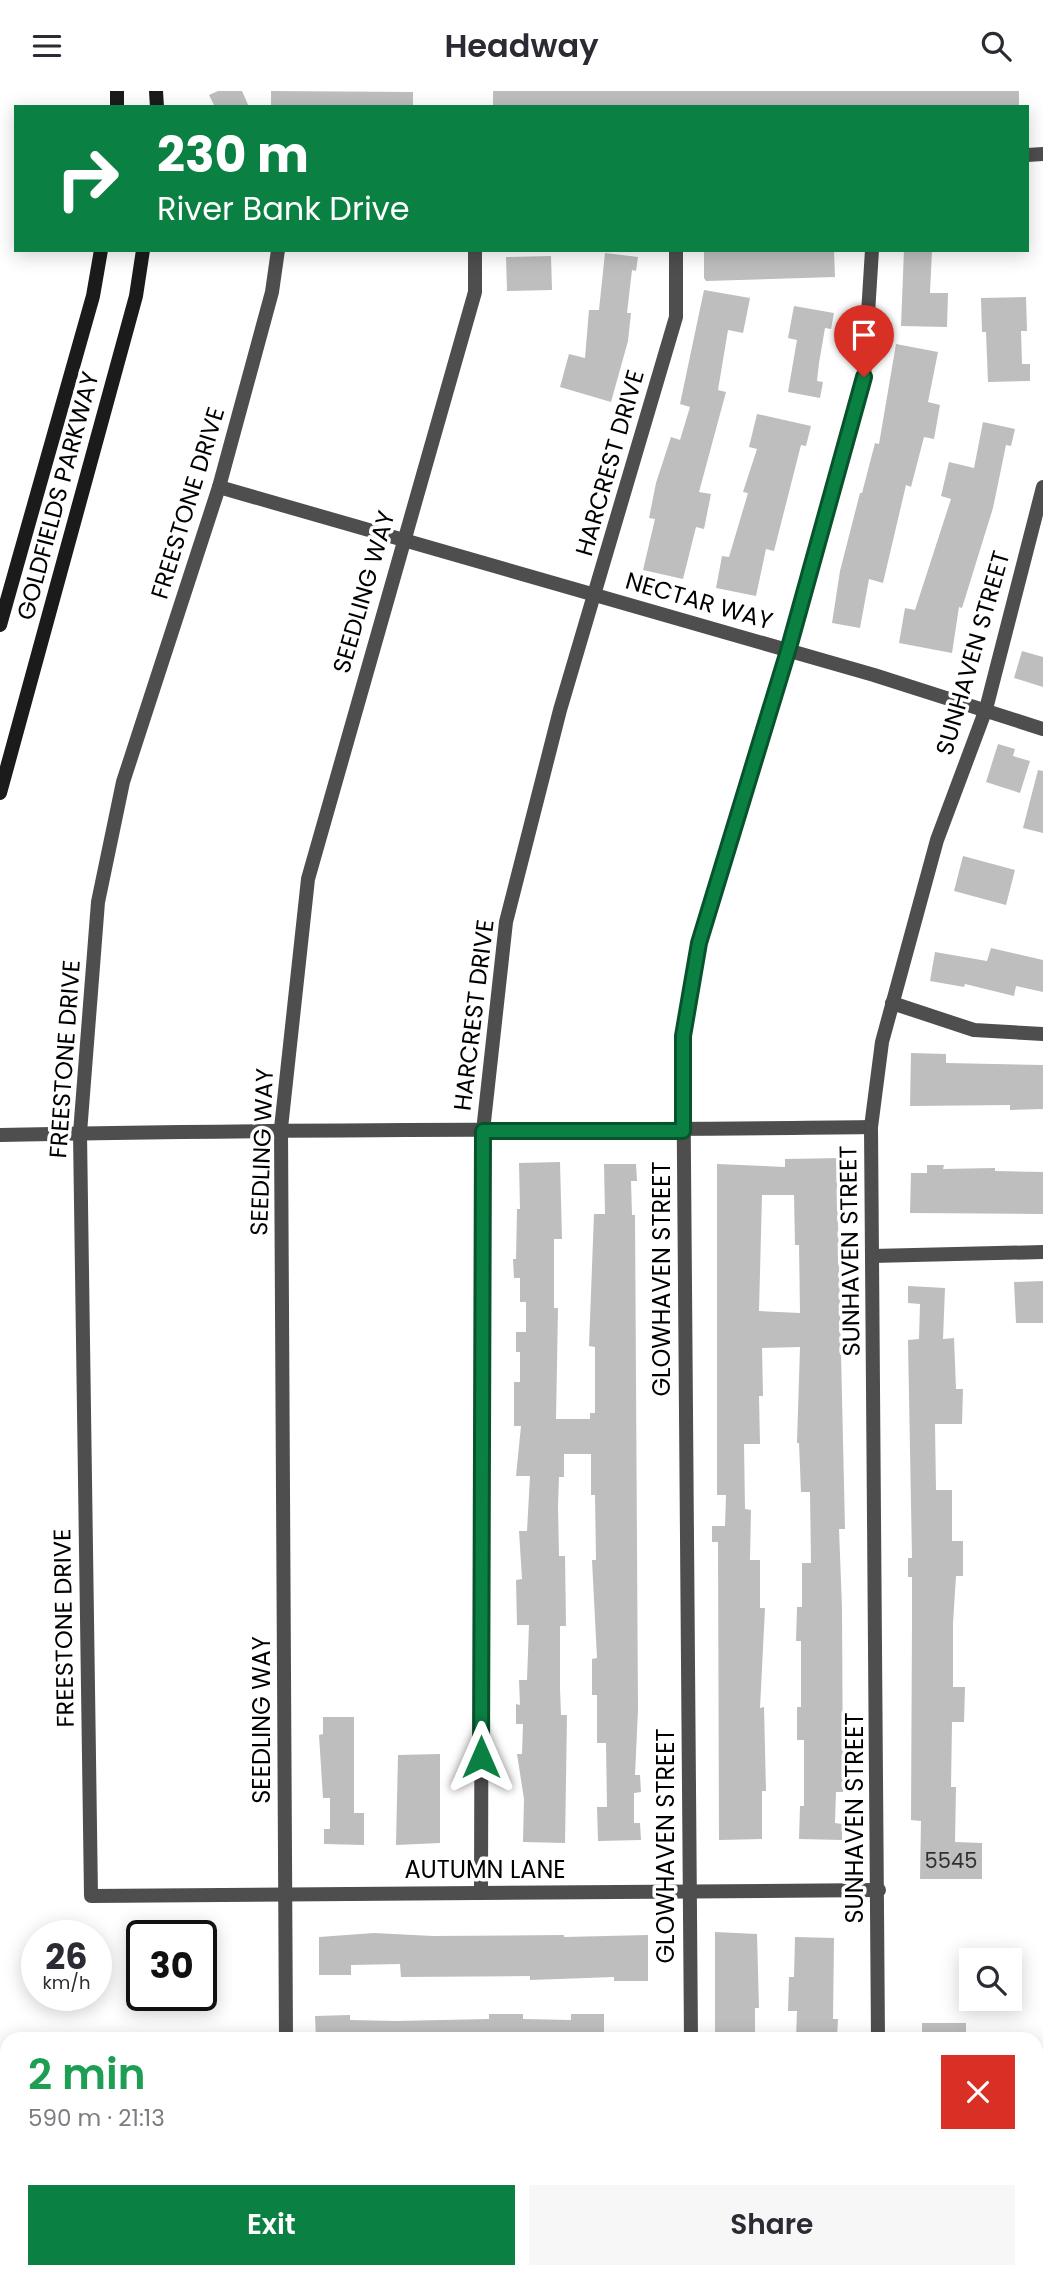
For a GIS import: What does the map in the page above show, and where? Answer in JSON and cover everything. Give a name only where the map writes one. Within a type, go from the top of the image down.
[{"type":"main road","name":"GOLDFIELDS PARKWAY","points":[[0,625],[93,296],[101,252]]},
{"type":"main road","name":"GOLDFIELDS PARKWAY","points":[[0,793],[132,309],[143,252]]},
{"type":"street","name":"FREESTONE DRIVE","points":[[91,1896],[79,1133],[99,902],[124,782],[219,487],[272,292],[278,252]]},
{"type":"street","name":"SEEDLING WAY","points":[[286,2032],[281,1128],[308,879],[401,542],[475,292],[475,252]]},
{"type":"street","name":"HARCREST DRIVE","points":[[481,1893],[483,1131],[506,922],[560,710],[676,317],[676,252]]},
{"type":"street","name":"GLOWHAVEN STREET","points":[[691,2032],[683,1036],[699,943],[788,651],[864,377],[872,252]]},
{"type":"street","name":"NECTAR WAY","points":[[219,487],[401,542],[596,595],[986,709],[1043,729]]},
{"type":"street","name":"SUNHAVEN STREET","points":[[878,2032],[871,1128],[882,1042],[892,1003],[937,840],[986,709],[1043,487]]},
{"type":"street","points":[[892,1003],[974,1030],[1043,1034]]},
{"type":"street","points":[[0,1135],[281,1128],[483,1131],[871,1128]]},
{"type":"street","points":[[872,1256],[1043,1252]]},
{"type":"street","name":"AUTUMN LANE","points":[[91,1896],[879,1890]]},
{"type":"building","points":[[218,91],[242,91],[248,105],[214,105],[209,95]]},
{"type":"building","points":[[271,91],[413,92],[413,105],[271,105]]},
{"type":"building","points":[[493,91],[1019,91],[1019,105],[493,105]]},
{"type":"building","points":[[704,252],[834,252],[835,277],[706,281]]},
{"type":"building","points":[[904,252],[932,252],[930,293],[948,293],[947,327],[901,326]]},
{"type":"building","points":[[605,253],[638,257],[636,271],[632,270],[627,313],[631,313],[628,341],[611,402],[560,387],[569,354],[585,358],[589,310],[599,310]]},
{"type":"building","points":[[551,256],[552,290],[507,291],[506,257]]},
{"type":"building","points":[[704,290],[750,298],[743,333],[728,330],[718,390],[726,392],[699,492],[711,494],[704,529],[696,527],[683,579],[643,570],[655,519],[649,518],[656,483],[671,437],[680,440],[690,407],[680,404]]},
{"type":"building","points":[[1026,297],[1027,331],[1021,331],[1022,364],[1030,364],[1030,381],[988,382],[986,332],[982,332],[981,298]]},
{"type":"building","points":[[794,306],[834,313],[831,329],[825,328],[819,363],[817,381],[823,382],[820,398],[788,392],[797,340],[788,338]]},
{"type":"building","points":[[896,344],[938,352],[928,402],[940,405],[934,439],[924,437],[911,487],[906,485],[883,583],[869,579],[860,628],[832,623],[840,571],[860,493],[875,443],[879,444]]},
{"type":"building","points":[[757,414],[811,426],[806,446],[801,445],[774,551],[766,549],[756,596],[716,588],[722,556],[729,557],[748,493],[743,492],[757,449],[749,447]]},
{"type":"building","points":[[983,422],[1015,429],[1011,446],[1006,445],[993,508],[962,608],[959,607],[952,653],[899,643],[905,608],[915,610],[951,499],[941,496],[949,462],[974,468]]},
{"type":"building","points":[[1022,651],[1043,657],[1043,687],[1014,678]]},
{"type":"building","points":[[998,744],[1015,749],[1013,756],[1030,761],[1020,793],[986,782]]},
{"type":"building","points":[[1038,770],[1043,771],[1043,833],[1023,828]]},
{"type":"building","points":[[963,856],[1015,870],[1006,905],[954,891]]},
{"type":"building","points":[[991,948],[1043,960],[1043,992],[1016,986],[1014,996],[965,984],[964,987],[930,981],[935,952],[987,961]]},
{"type":"building","points":[[911,1053],[946,1054],[946,1063],[1043,1065],[1043,1109],[1010,1110],[1010,1105],[910,1106]]},
{"type":"building","points":[[841,1158],[841,1177],[837,1177],[845,1529],[839,1529],[843,1792],[836,1792],[835,1823],[842,1824],[842,1840],[799,1839],[800,1806],[804,1806],[804,1740],[797,1740],[797,1707],[801,1707],[801,1641],[796,1641],[797,1607],[802,1607],[802,1563],[811,1563],[810,1492],[801,1492],[797,1443],[800,1347],[762,1348],[760,1444],[744,1444],[745,1509],[751,1510],[750,1560],[760,1560],[760,1608],[765,1608],[760,1708],[764,1707],[766,1791],[762,1791],[762,1839],[719,1840],[718,1542],[712,1542],[712,1526],[725,1526],[726,1495],[717,1495],[717,1164],[785,1167],[785,1159]],"holes":[[[762,1195],[794,1195],[795,1245],[799,1245],[800,1313],[759,1311]]]},
{"type":"building","points":[[560,1162],[562,1239],[554,1239],[554,1308],[558,1308],[556,1419],[590,1419],[590,1413],[595,1413],[595,1347],[589,1346],[594,1214],[605,1214],[604,1164],[636,1164],[637,1181],[631,1181],[632,1215],[635,1215],[638,1710],[635,1775],[640,1775],[641,1792],[634,1793],[634,1823],[640,1823],[641,1840],[598,1841],[597,1807],[607,1807],[606,1743],[597,1743],[597,1695],[592,1695],[592,1659],[597,1658],[592,1560],[596,1560],[595,1495],[591,1495],[591,1454],[564,1454],[564,1477],[559,1477],[558,1506],[559,1556],[565,1556],[566,1626],[560,1626],[560,1688],[561,1715],[567,1715],[565,1843],[523,1842],[524,1799],[517,1754],[522,1754],[523,1724],[516,1724],[516,1704],[520,1705],[519,1680],[527,1680],[529,1625],[517,1625],[516,1580],[522,1579],[519,1531],[527,1531],[530,1476],[516,1476],[521,1426],[514,1426],[514,1382],[520,1382],[520,1352],[516,1352],[516,1332],[526,1332],[526,1302],[520,1302],[520,1278],[514,1278],[513,1259],[516,1259],[517,1209],[520,1209],[519,1163]]},
{"type":"building","points":[[927,1165],[944,1165],[943,1169],[995,1168],[995,1171],[1043,1172],[1043,1214],[910,1213],[911,1173],[927,1173]]},
{"type":"building","points":[[1043,1281],[1043,1323],[1016,1323],[1014,1282]]},
{"type":"building","points":[[908,1286],[945,1288],[943,1339],[954,1338],[956,1389],[963,1389],[962,1424],[935,1424],[936,1490],[952,1490],[952,1541],[963,1541],[963,1576],[956,1576],[953,1623],[953,1687],[965,1687],[964,1722],[952,1722],[951,1787],[956,1787],[955,1842],[982,1843],[982,1879],[920,1879],[921,1821],[911,1820],[912,1577],[908,1577],[908,1558],[912,1558],[908,1340],[919,1339],[920,1304],[908,1303]]},
{"type":"building","points":[[323,1717],[354,1717],[354,1813],[364,1813],[364,1845],[324,1844],[324,1829],[330,1829],[330,1798],[323,1798],[319,1735],[323,1734]]},
{"type":"building","points":[[440,1754],[440,1843],[396,1845],[398,1755]]},
{"type":"building","points":[[715,1932],[757,1934],[759,2008],[755,2008],[755,2032],[715,2032]]},
{"type":"building","points":[[374,1933],[564,1937],[648,1935],[648,1981],[614,1981],[614,1977],[530,1980],[530,1976],[401,1977],[400,1964],[351,1965],[351,1975],[319,1975],[319,1937]]},
{"type":"building","points":[[795,1937],[834,1938],[833,2019],[838,2019],[837,2032],[796,2032],[797,2011],[788,2011],[789,1977],[794,1977]]},
{"type":"building","points":[[489,2014],[523,2014],[523,2019],[571,2020],[571,2014],[604,2014],[604,2032],[316,2032],[315,2016],[350,2015],[350,2020],[396,2021],[489,2019]]},
{"type":"building","points":[[922,2023],[966,2023],[966,2032],[922,2032]]},
{"type":"route","points":[[481,1757],[483,1131],[683,1131],[683,1036],[699,943],[788,651],[864,377]]}]
